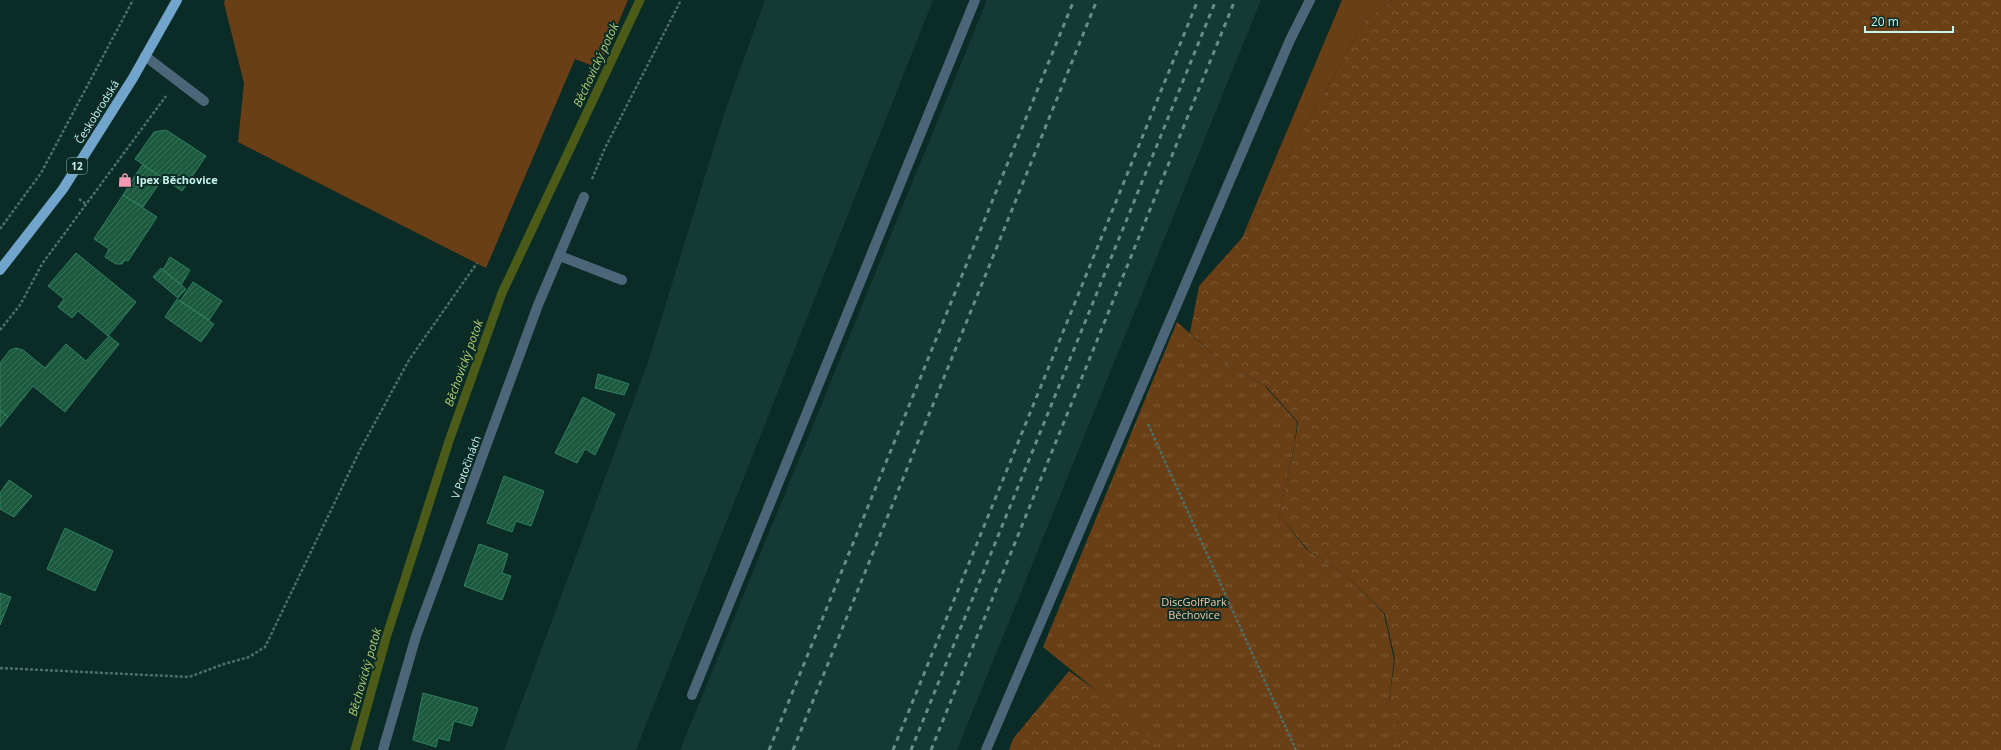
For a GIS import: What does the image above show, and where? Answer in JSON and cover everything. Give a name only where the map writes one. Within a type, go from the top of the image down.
[{"type":"main road","name":"Českobrodská","points":[[0,270],[63,189],[145,56],[177,0]]},
{"type":"street","points":[[692,695],[975,0]]},
{"type":"street","points":[[986,750],[1135,401],[1310,0]]},
{"type":"street","points":[[145,56],[204,101]]},
{"type":"street","name":"V Potočinách","points":[[383,750],[416,636],[538,306],[584,197]]},
{"type":"street","points":[[560,256],[622,280]]},
{"type":"path","points":[[0,229],[41,173],[133,0]]},
{"type":"path","points":[[584,197],[605,148],[681,0]]},
{"type":"path","points":[[0,330],[20,305],[42,264],[177,80]]},
{"type":"path","points":[[0,668],[189,677],[249,657],[265,647],[360,450],[409,360],[478,264]]},
{"type":"path","points":[[1135,401],[1156,437],[1296,750]]},
{"type":"shaded area","points":[[765,0],[933,0],[636,750],[504,750],[648,362],[724,114]]},
{"type":"shaded area","points":[[987,0],[1261,0],[957,750],[680,750]]},
{"type":"green space","points":[[225,0],[628,0],[599,68],[575,59],[486,268],[238,142],[244,83],[224,3]]},
{"type":"green space","points":[[1342,0],[1392,0],[1365,20],[1242,238]]},
{"type":"green space","points":[[1392,0],[2001,0],[2001,750],[1407,750],[1400,746],[1389,702],[1395,659],[1385,614],[1348,577],[1308,550],[1279,515],[1295,443],[1298,422],[1266,386],[1222,362],[1190,333],[1199,286],[1242,238],[1365,20]]},
{"type":"green space","name":"DiscGolfPark Běchovice","points":[[1177,322],[1222,362],[1264,385],[1297,422],[1295,442],[1279,515],[1306,549],[1348,577],[1384,614],[1394,660],[1389,701],[1400,745],[1407,750],[1154,750],[1145,730],[1043,647]]},
{"type":"green space","points":[[1069,671],[1148,727],[1157,750],[1009,750],[1013,739]]},
{"type":"building","points":[[166,130],[206,156],[182,191],[135,159],[154,132]]},
{"type":"building","points":[[142,165],[163,178],[143,207],[123,195]]},
{"type":"building","points":[[123,195],[157,217],[128,261],[125,260],[122,264],[116,264],[105,257],[109,249],[94,239]]},
{"type":"building","points":[[76,253],[136,302],[108,336],[78,311],[72,318],[58,307],[64,299],[48,286]]},
{"type":"building","points":[[170,257],[190,270],[181,285],[163,270]]},
{"type":"building","points":[[161,268],[186,289],[178,298],[153,277]]},
{"type":"building","points":[[193,282],[222,301],[209,320],[180,301]]},
{"type":"building","points":[[177,299],[214,324],[201,342],[165,317]]},
{"type":"building","points":[[109,336],[119,344],[65,412],[33,386],[8,417],[0,410],[0,363],[10,350],[16,348],[23,350],[45,368],[66,344],[86,361]]},
{"type":"building","points":[[598,374],[629,384],[624,395],[595,388]]},
{"type":"building","points":[[583,397],[615,414],[595,455],[585,449],[577,463],[555,453]]},
{"type":"building","points":[[0,410],[8,417],[0,427]]},
{"type":"building","points":[[504,476],[544,491],[531,526],[516,521],[512,532],[487,523]]},
{"type":"building","points":[[9,480],[32,496],[14,517],[0,509],[0,493]]},
{"type":"building","points":[[65,528],[113,551],[95,591],[47,569]]},
{"type":"building","points":[[479,544],[508,554],[502,573],[511,576],[502,600],[464,586]]},
{"type":"building","points":[[0,593],[11,597],[0,625]]},
{"type":"building","points":[[423,693],[478,708],[472,726],[454,721],[449,741],[438,738],[436,747],[413,740]]},
{"type":"waterway","name":"Běchovický potok","points":[[355,750],[386,638],[449,441],[502,293],[640,0]]},
{"type":"railway","points":[[769,750],[1074,0]]},
{"type":"railway","points":[[793,750],[1097,0]]},
{"type":"railway","points":[[893,750],[1198,0]]},
{"type":"railway","points":[[911,750],[1216,0]]},
{"type":"railway","points":[[931,750],[1235,0]]},
{"type":"place","name":"Ipex Běchovice","points":[[125,180]]}]
